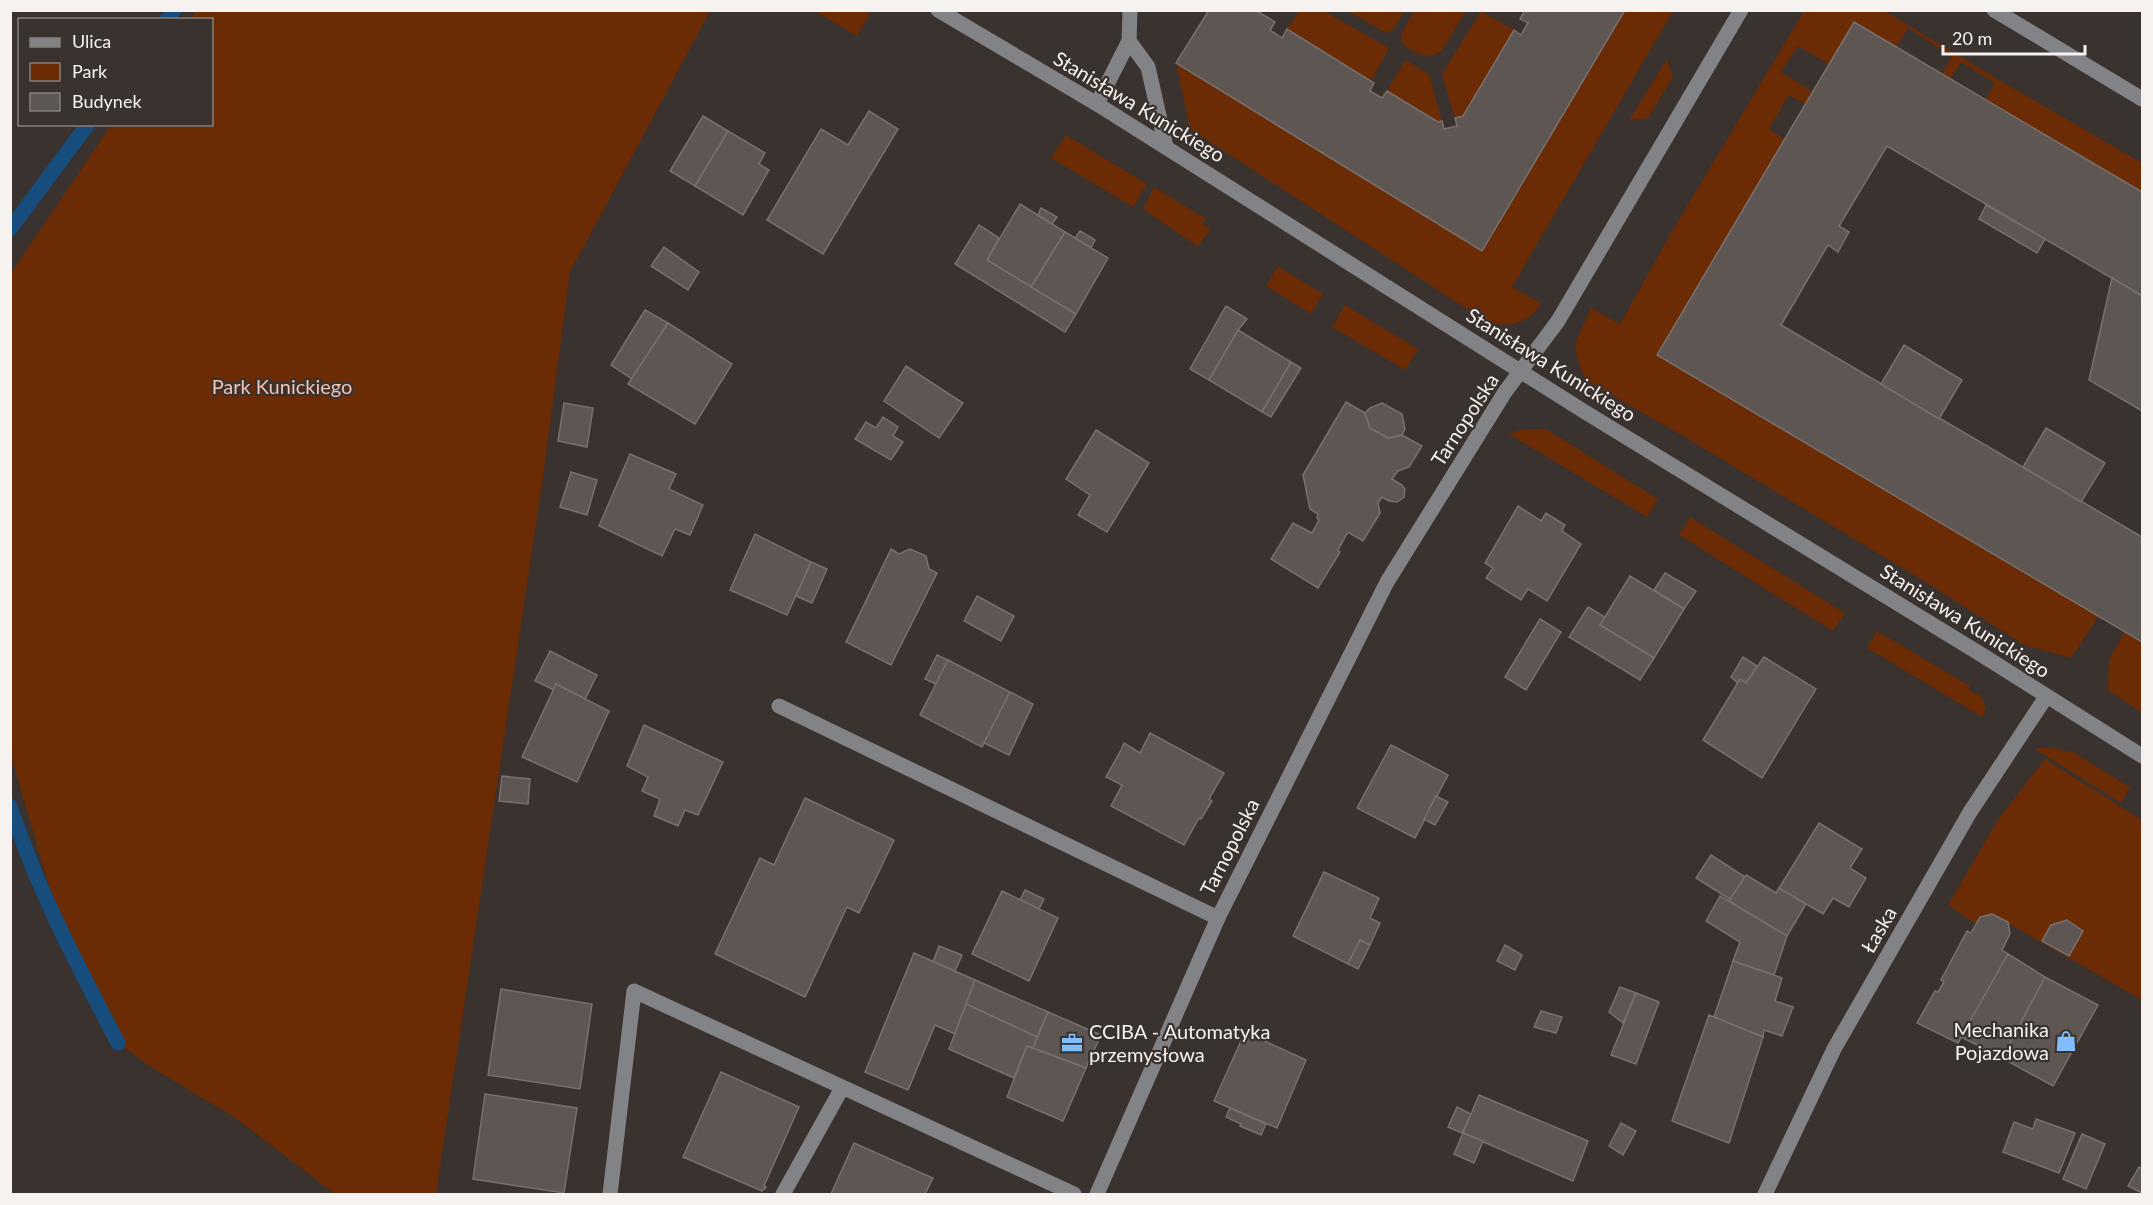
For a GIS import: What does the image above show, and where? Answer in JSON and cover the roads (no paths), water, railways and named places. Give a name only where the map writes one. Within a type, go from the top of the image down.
[{"type":"street","name":"Stanisława Kunickiego","points":[[938,10],[1097,104],[1521,372],[1972,648],[2142,756]]},
{"type":"street","points":[[1097,104],[1129,41],[1130,10]]},
{"type":"street","name":"Tarnopolska","points":[[779,706],[1218,918],[1387,582],[1505,392],[1557,321],[1741,10]]},
{"type":"street","points":[[1994,10],[2142,99]]},
{"type":"street","points":[[1129,41],[1148,67],[1166,147]]},
{"type":"street","name":"Łaska","points":[[1765,1194],[1834,1049],[1970,812],[2046,697]]},
{"type":"street","points":[[1097,1194],[1218,918]]},
{"type":"street","points":[[610,1194],[634,991],[1074,1194]]},
{"type":"street","points":[[783,1194],[842,1088]]},
{"type":"waterway","points":[[168,18],[174,10]]},
{"type":"waterway","points":[[10,229],[87,126]]},
{"type":"waterway","points":[[10,806],[45,897],[118,1043]]},
{"type":"place","name":"Mechanika Pojazdowa","points":[[2066,1041]]},
{"type":"place","name":"CCIBA - Automatyka przemysłowa","points":[[1072,1043]]},
{"type":"park label","name":"Park Kunickiego","points":[[282,387]]}]
